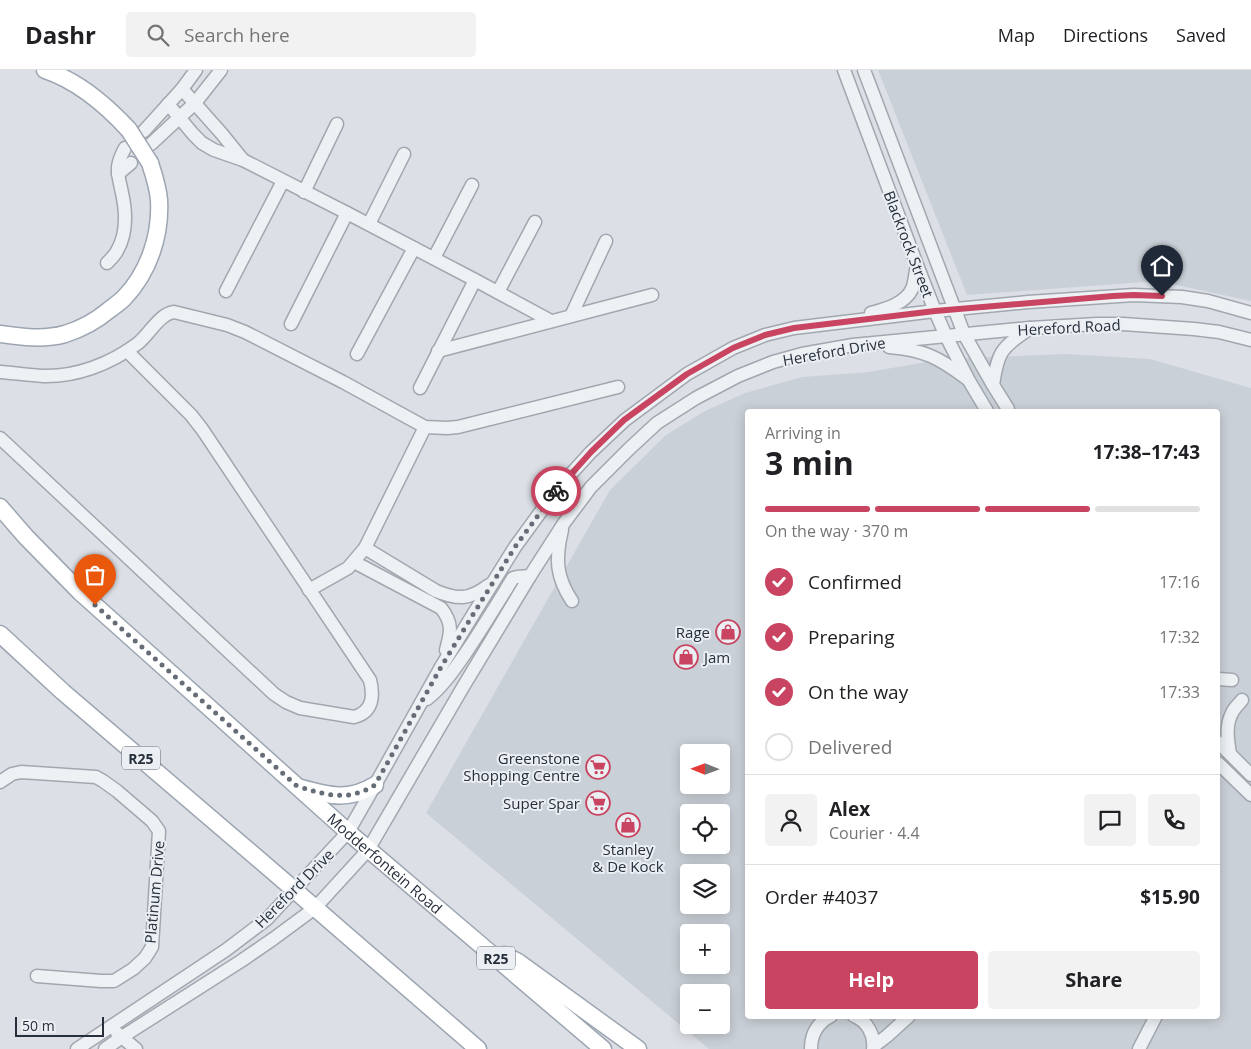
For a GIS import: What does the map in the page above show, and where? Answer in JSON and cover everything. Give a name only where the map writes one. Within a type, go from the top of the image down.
[{"type":"main road","points":[[0,334],[19,337],[42,337],[65,334],[103,315],[123,299],[140,279],[152,253],[158,227],[159,199],[156,179],[136,130],[76,84],[46,70]]},
{"type":"main road","name":"Modderfontein Road","points":[[0,506],[26,537],[80,592],[368,850],[603,1049]]},
{"type":"main road","name":"R25","points":[[0,634],[63,692],[478,1049]]},
{"type":"main road","points":[[297,786],[329,795],[342,796],[366,791],[375,785]]},
{"type":"main road","points":[[472,937],[518,962],[638,1049]]},
{"type":"street","points":[[136,130],[168,104],[196,70]]},
{"type":"street","points":[[151,144],[195,103],[222,70]]},
{"type":"street","name":"Blackrock Street","points":[[844,70],[935,311],[968,379],[986,409]]},
{"type":"street","name":"Blackrock Street","points":[[864,70],[964,334],[1008,409]]},
{"type":"street","points":[[182,89],[243,160]]},
{"type":"street","points":[[168,104],[193,134],[202,143],[214,150],[243,160],[369,224],[551,321]]},
{"type":"street","points":[[304,192],[338,124]]},
{"type":"street","points":[[107,263],[117,251],[124,230],[124,205],[118,174],[120,158],[126,148]]},
{"type":"street","points":[[369,224],[404,154]]},
{"type":"street","points":[[118,174],[132,163]]},
{"type":"street","points":[[226,291],[283,181]]},
{"type":"street","points":[[434,258],[472,184]]},
{"type":"street","points":[[291,324],[347,213]]},
{"type":"street","points":[[498,292],[535,222]]},
{"type":"street","points":[[571,316],[606,241]]},
{"type":"street","points":[[357,354],[414,248]]},
{"type":"street","points":[[822,325],[884,309],[902,300],[912,288],[917,265]]},
{"type":"street","points":[[420,388],[475,280]]},
{"type":"street","points":[[438,351],[652,295]]},
{"type":"street","name":"Hereford Drive","points":[[77,1049],[226,950],[266,919],[348,832],[441,667],[515,547],[558,488],[624,420],[687,374],[733,348],[765,335],[794,328],[935,311],[1134,295],[1182,297],[1208,301],[1251,313]]},
{"type":"street","points":[[0,372],[43,376],[91,368],[127,351],[145,337],[163,316],[168,312],[174,312],[227,325],[245,332],[343,382],[425,427],[458,427],[618,387]]},
{"type":"street","name":"Hereford Road","points":[[946,336],[1097,324],[1150,325],[1194,329],[1219,332],[1251,340]]},
{"type":"street","points":[[993,385],[996,364],[1002,350],[1030,328]]},
{"type":"street","name":"Hereford Drive","points":[[105,1049],[241,961],[315,908],[368,850],[463,687],[564,523],[591,487],[657,423],[696,398],[738,376],[773,362],[802,354],[853,345],[946,336]]},
{"type":"street","points":[[853,345],[899,348],[924,353],[942,361],[968,379]]},
{"type":"street","points":[[0,438],[274,694],[300,708],[354,717],[361,715],[368,708],[372,700],[373,691],[370,680],[202,429],[191,415],[127,351]]},
{"type":"street","points":[[309,590],[342,572],[354,562],[365,548],[425,427]]},
{"type":"street","points":[[564,523],[557,557],[557,567],[572,601]]},
{"type":"street","points":[[365,548],[436,591],[452,597],[468,596],[479,592],[494,581]]},
{"type":"street","points":[[354,562],[441,608],[447,616],[450,626],[450,637],[441,667]]},
{"type":"street","points":[[420,705],[439,688],[456,667],[513,578],[517,576],[530,576]]},
{"type":"street","points":[[1220,679],[1232,680]]},
{"type":"street","points":[[1230,754],[1227,732],[1228,722],[1242,700]]},
{"type":"street","points":[[1220,744],[1251,776]]},
{"type":"street","points":[[1220,765],[1251,796]]},
{"type":"street","name":"Platinum Drive","points":[[0,782],[12,774],[21,772],[96,777],[117,791],[152,821],[159,831],[152,947],[145,958],[134,969],[114,981],[38,976]]},
{"type":"street","points":[[811,1049],[814,1030],[820,1022],[826,1019]]},
{"type":"street","points":[[864,1019],[871,1032],[874,1048]]},
{"type":"street","points":[[874,1048],[906,1019]]},
{"type":"street","points":[[1139,1049],[1154,1019]]},
{"type":"street","points":[[110,1027],[136,1049]]},
{"type":"shaded area","points":[[878,70],[1251,70],[1251,301],[1158,281],[967,295]]},
{"type":"shaded area","points":[[1067,354],[1150,359],[1251,388],[1251,1049],[709,1049],[691,1034],[730,1034],[730,984],[680,984],[680,1025],[426,813],[610,490],[666,435],[705,411],[745,393],[802,377],[869,372],[943,359]]},
{"type":"way so far","points":[[95,605],[297,786],[329,795],[356,794],[366,791],[375,785],[441,667],[474,613],[515,547],[556,491]]},
{"type":"place","name":"Rage","points":[[728,632]]},
{"type":"place","name":"Jam","points":[[686,657]]},
{"type":"place","name":"Greenstone Shopping Centre","points":[[598,767]]},
{"type":"place","name":"Super Spar","points":[[598,803]]},
{"type":"place","name":"Stanley & De Kock","points":[[628,825]]},
{"type":"route","points":[[556,491],[591,452],[624,420],[687,374],[733,348],[765,335],[794,328],[935,311],[1113,296],[1162,296]]}]
